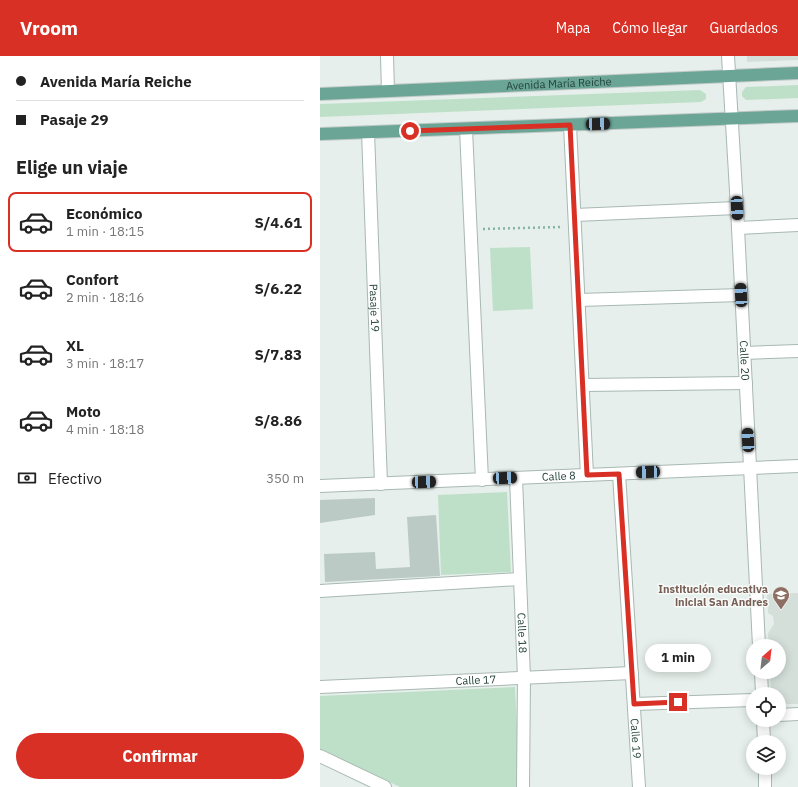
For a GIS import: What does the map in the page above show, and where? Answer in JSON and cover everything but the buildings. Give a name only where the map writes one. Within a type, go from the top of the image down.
[{"type":"main road","name":"Avenida María Reiche","points":[[320,94],[798,73]]},
{"type":"main road","points":[[320,134],[798,116]]},
{"type":"street","points":[[387,56],[388,91]]},
{"type":"street","name":"Calle 20","points":[[728,56],[759,639]]},
{"type":"street","points":[[570,125],[587,475]]},
{"type":"street","points":[[466,129],[482,480]]},
{"type":"street","name":"Pasaje 19","points":[[368,132],[381,484]]},
{"type":"street","points":[[575,221],[737,208]]},
{"type":"street","points":[[738,228],[798,226]]},
{"type":"street","points":[[579,300],[741,295]]},
{"type":"street","points":[[744,353],[798,351]]},
{"type":"street","points":[[583,386],[746,383]]},
{"type":"street","name":"Calle 8","points":[[320,486],[798,466]]},
{"type":"street","name":"Calle 19","points":[[619,474],[639,787]]},
{"type":"street","name":"Calle 18","points":[[516,478],[524,678],[523,787]]},
{"type":"street","points":[[320,591],[520,579]]},
{"type":"street","name":"Calle 17","points":[[320,687],[632,673]]},
{"type":"street","points":[[634,704],[746,700]]},
{"type":"street","points":[[786,715],[798,714]]},
{"type":"street","points":[[320,756],[386,787]]},
{"type":"street","points":[[765,775],[765,787]]},
{"type":"path","points":[[471,230],[575,221]]},
{"type":"shaded area","points":[[747,56],[798,56],[798,60],[747,62]]},
{"type":"shaded area","points":[[798,593],[798,704],[786,704],[786,687],[771,687],[770,679],[786,679],[786,639],[768,639],[768,633],[774,624],[773,616],[768,613],[767,594]]},
{"type":"green space","points":[[798,85],[798,98],[746,100],[742,96],[742,92],[746,87]]},
{"type":"green space","points":[[700,90],[706,94],[706,99],[701,102],[320,117],[320,104]]},
{"type":"green space","points":[[530,247],[533,309],[493,311],[490,248]]},
{"type":"green space","points":[[507,492],[511,572],[441,575],[438,495]]},
{"type":"green space","points":[[515,687],[520,787],[400,787],[320,750],[320,696]]},
{"type":"place","name":"Institución educativa inicial San Andres","points":[[781,610]]},
{"type":"route","points":[[410,131],[570,125],[587,475],[619,474],[634,704],[678,702]]}]
